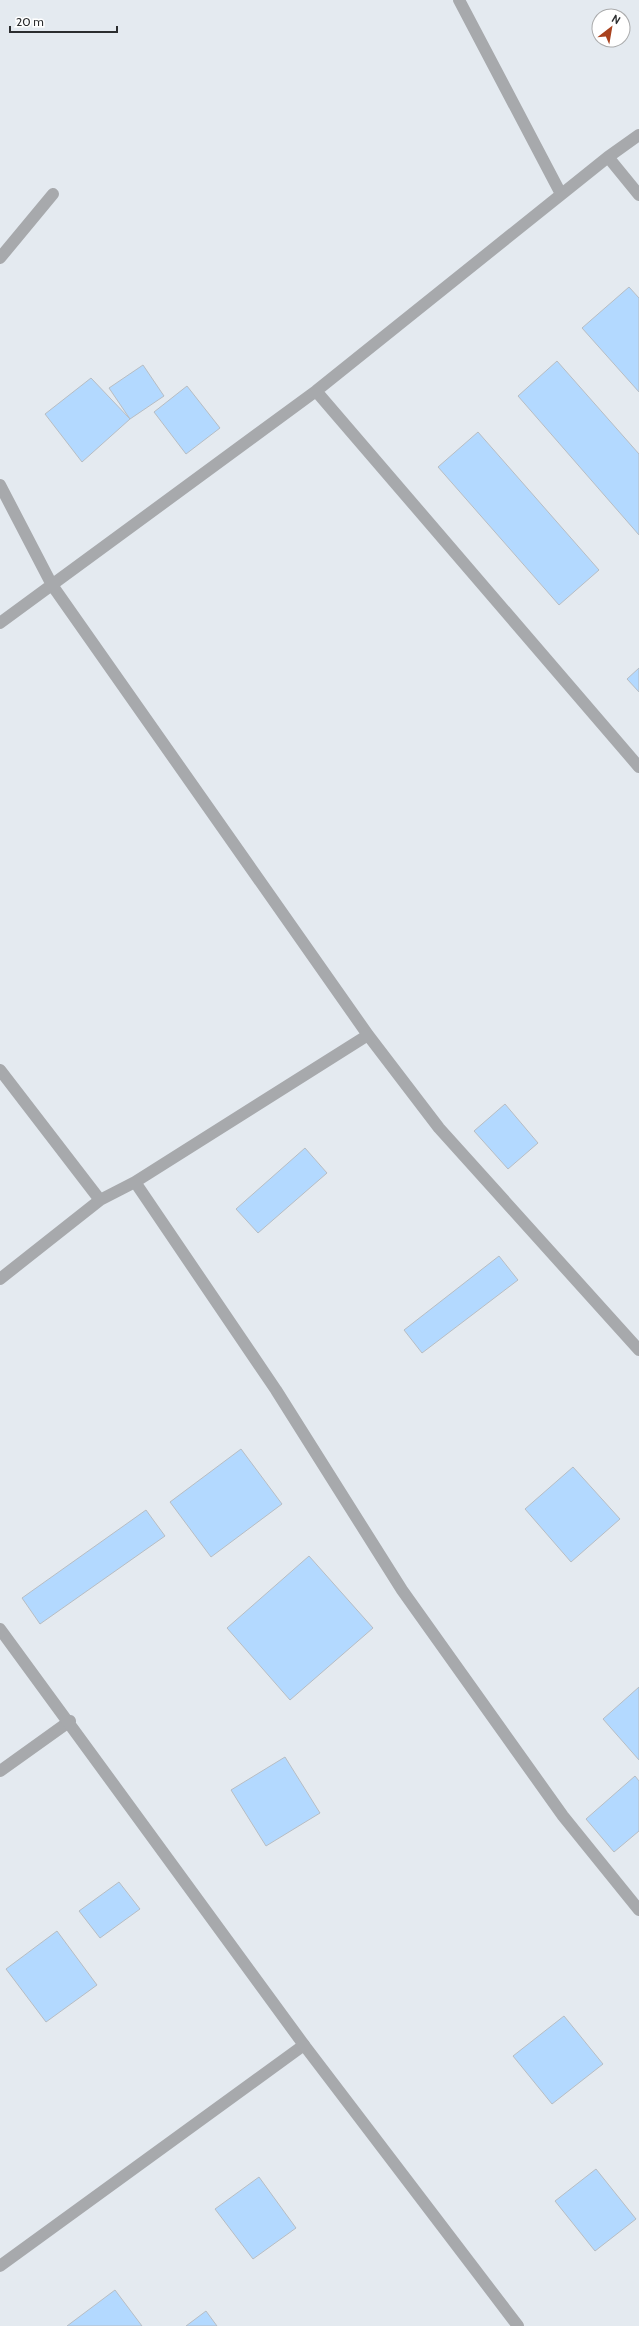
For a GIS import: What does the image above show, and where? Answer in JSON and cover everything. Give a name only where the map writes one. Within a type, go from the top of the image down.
[{"type":"street","points":[[459,0],[562,194]]},
{"type":"street","points":[[0,623],[316,391],[608,157],[639,135]]},
{"type":"street","points":[[608,157],[639,195]]},
{"type":"street","points":[[0,258],[53,194]]},
{"type":"street","points":[[316,391],[639,767]]},
{"type":"street","points":[[0,485],[52,585],[368,1035],[439,1128],[639,1350]]},
{"type":"street","points":[[0,1279],[100,1200],[135,1182],[368,1035]]},
{"type":"street","points":[[0,1070],[100,1200]]},
{"type":"street","points":[[135,1182],[276,1390],[402,1590],[563,1816],[639,1910]]},
{"type":"street","points":[[0,1629],[70,1721],[304,2045],[518,2326]]},
{"type":"street","points":[[0,1771],[70,1721]]},
{"type":"street","points":[[0,2266],[304,2045]]},
{"type":"building","points":[[629,287],[639,298],[639,392],[582,328]]},
{"type":"building","points":[[557,361],[639,454],[639,535],[518,396]]},
{"type":"building","points":[[143,365],[164,396],[130,419],[109,388]]},
{"type":"building","points":[[91,378],[130,419],[82,462],[45,414]]},
{"type":"building","points":[[187,386],[220,428],[186,454],[154,412]]},
{"type":"building","points":[[478,432],[599,570],[559,605],[438,467]]},
{"type":"building","points":[[639,668],[639,692],[627,679]]},
{"type":"building","points":[[505,1104],[538,1143],[508,1169],[474,1131]]},
{"type":"building","points":[[305,1148],[327,1173],[258,1233],[236,1209]]},
{"type":"building","points":[[499,1256],[518,1280],[422,1353],[404,1330]]},
{"type":"building","points":[[241,1449],[282,1504],[211,1557],[170,1502]]},
{"type":"building","points":[[573,1467],[620,1519],[571,1562],[525,1509]]},
{"type":"building","points":[[146,1510],[165,1536],[40,1624],[22,1598]]},
{"type":"building","points":[[309,1556],[373,1628],[290,1700],[227,1628]]},
{"type":"building","points":[[639,1687],[639,1760],[603,1719]]},
{"type":"building","points":[[285,1757],[320,1813],[266,1846],[231,1790]]},
{"type":"building","points":[[635,1776],[639,1781],[639,1831],[614,1852],[586,1819]]},
{"type":"building","points":[[119,1882],[140,1909],[100,1938],[79,1911]]},
{"type":"building","points":[[57,1931],[97,1985],[46,2022],[6,1969]]},
{"type":"building","points":[[564,2016],[603,2064],[552,2104],[513,2056]]},
{"type":"building","points":[[596,2169],[636,2219],[595,2251],[555,2201]]},
{"type":"building","points":[[259,2177],[296,2228],[253,2259],[215,2209]]},
{"type":"building","points":[[115,2290],[142,2326],[67,2326]]},
{"type":"building","points":[[206,2311],[217,2326],[186,2326]]}]
